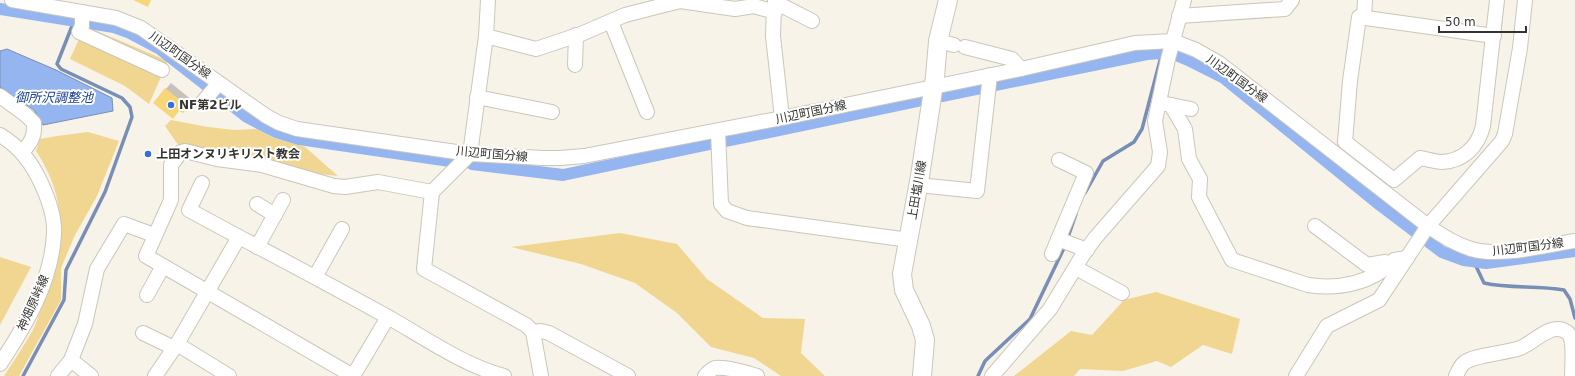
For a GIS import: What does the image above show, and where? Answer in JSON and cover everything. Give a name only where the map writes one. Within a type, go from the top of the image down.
[{"type":"main road","name":"上田塩川線","points":[[922,376],[925,340],[921,326],[904,290],[902,274],[919,185],[935,77],[952,44],[948,0]]},
{"type":"street","name":"川辺町国分線","points":[[12,0],[62,4],[82,19],[116,18],[141,28],[215,87],[279,123],[297,129],[470,154],[542,158],[560,158],[591,154],[718,131],[1021,69],[1135,43],[1171,50],[1196,50],[1219,63],[1449,241],[1472,250],[1486,252],[1508,251],[1575,240]]},
{"type":"street","points":[[488,0],[486,36],[470,154],[432,192],[424,269],[526,324],[532,332],[541,376]]},
{"type":"street","points":[[992,376],[1050,309],[1076,268],[1080,248],[1158,166],[1160,152],[1155,121],[1165,103],[1171,50],[1184,0]]},
{"type":"street","points":[[1179,16],[1285,9],[1292,0]]},
{"type":"street","points":[[1364,18],[1365,0]]},
{"type":"street","points":[[1494,36],[1360,17],[1350,81],[1345,142],[1394,180],[1420,158],[1440,162],[1454,160],[1468,153],[1476,143],[1483,126],[1494,36],[1497,0]]},
{"type":"street","points":[[1296,376],[1327,326],[1379,300],[1428,226],[1502,141],[1505,134],[1520,48],[1526,0]]},
{"type":"street","points":[[486,36],[536,49],[626,15],[679,1],[735,9],[775,5],[812,21]]},
{"type":"street","points":[[775,5],[773,36],[782,118]]},
{"type":"street","points":[[82,19],[79,32],[162,70]]},
{"type":"street","points":[[610,22],[647,112]]},
{"type":"street","points":[[575,65],[576,35]]},
{"type":"street","points":[[952,44],[1012,59],[1021,69]]},
{"type":"street","points":[[919,185],[977,191],[990,75]]},
{"type":"street","points":[[202,103],[215,87]]},
{"type":"street","points":[[0,96],[26,115],[34,123],[31,142],[22,152]]},
{"type":"street","points":[[478,96],[552,112]]},
{"type":"street","points":[[1165,103],[1185,129],[1189,159],[1200,179],[1199,197],[1232,260],[1308,285],[1320,287],[1350,285],[1385,270],[1394,260],[1407,258]]},
{"type":"street","points":[[1165,103],[1191,109]]},
{"type":"street","points":[[718,131],[721,204],[727,211],[747,218],[909,240]]},
{"type":"street","name":"神畑原峠線","points":[[0,135],[22,152],[30,162],[44,188],[52,212],[54,232],[52,251],[46,275],[37,299],[18,337],[0,364]]},
{"type":"street","points":[[388,317],[353,376],[146,256],[154,235],[171,200],[171,165],[181,152],[185,151],[217,159],[253,163],[334,186],[345,187],[378,182],[432,192]]},
{"type":"street","points":[[1052,254],[1086,173],[1059,160]]},
{"type":"street","points":[[202,183],[189,210],[388,317],[455,356],[492,373],[504,376]]},
{"type":"street","points":[[257,247],[283,200]]},
{"type":"street","points":[[257,204],[275,215]]},
{"type":"street","points":[[58,376],[71,360],[85,324],[97,269],[124,224],[154,235]]},
{"type":"street","points":[[1315,226],[1367,266],[1385,262],[1390,265]]},
{"type":"street","points":[[315,277],[342,229]]},
{"type":"street","points":[[155,376],[176,346],[239,237]]},
{"type":"street","points":[[1059,240],[1080,248]]},
{"type":"street","points":[[147,295],[163,266]]},
{"type":"street","points":[[1076,268],[1122,293]]},
{"type":"street","points":[[1456,376],[1464,363],[1483,356],[1510,352],[1523,348],[1549,331],[1559,328],[1567,332],[1572,338],[1572,376]]},
{"type":"street","points":[[532,332],[541,331],[549,333],[628,376]]},
{"type":"street","points":[[143,333],[176,346],[229,376]]},
{"type":"street","points":[[71,360],[91,376]]},
{"type":"street","points":[[705,376],[716,368],[743,371],[757,376]]},
{"type":"shaded area","points":[[85,26],[168,61],[149,104],[125,86],[70,59]]},
{"type":"shaded area","points":[[171,120],[234,130],[257,129],[274,138],[305,147],[338,176],[302,172],[179,146],[165,126]]},
{"type":"shaded area","points":[[88,132],[119,141],[97,196],[75,235],[61,268],[61,300],[19,376],[4,376],[36,324],[56,264],[59,245],[59,207],[47,170],[36,151],[40,139]]},
{"type":"shaded area","points":[[620,233],[677,244],[707,279],[763,318],[805,319],[801,353],[825,376],[781,376],[754,358],[711,347],[677,313],[635,283],[581,264],[511,247]]},
{"type":"shaded area","points":[[0,257],[31,267],[0,325]]},
{"type":"shaded area","points":[[1156,292],[1240,319],[1232,354],[1203,345],[1171,367],[1157,361],[1123,371],[1080,369],[1074,376],[1014,376],[1071,331],[1092,335],[1124,300]]},
{"type":"water","name":"御所沢調整池","points":[[7,49],[56,70],[112,98],[113,111],[43,125],[34,110],[0,87],[0,51]]},
{"type":"building","points":[[133,0],[151,0],[148,7]]},
{"type":"building","name":"NF第2ビル","points":[[165,88],[189,107],[183,113],[179,111],[173,119],[153,103]]},
{"type":"waterway","points":[[0,9],[114,27],[128,32],[160,49],[247,117],[276,132],[299,139],[450,161]]},
{"type":"waterway","points":[[23,376],[64,300],[66,270],[105,192],[132,117],[130,107],[122,98],[61,69],[57,64],[74,21]]},
{"type":"waterway","points":[[1085,193],[1103,161],[1134,142],[1142,129],[1162,53]]},
{"type":"waterway","points":[[942,96],[1147,54],[1162,53],[1176,55],[1224,78],[1380,205],[1442,252],[1464,260],[1486,263],[1575,251]]},
{"type":"waterway","points":[[726,141],[918,101]]},
{"type":"waterway","points":[[472,164],[563,175],[710,144]]},
{"type":"waterway","points":[[1067,240],[1076,214]]},
{"type":"waterway","points":[[978,376],[985,361],[1030,319],[1065,246]]},
{"type":"waterway","points":[[1474,262],[1484,283],[1504,286],[1564,290],[1570,299],[1575,318]]},
{"type":"place","name":"NF第2ビル","points":[[171,105]]},
{"type":"place","name":"上田オンヌリキリスト教会","points":[[148,154]]}]
